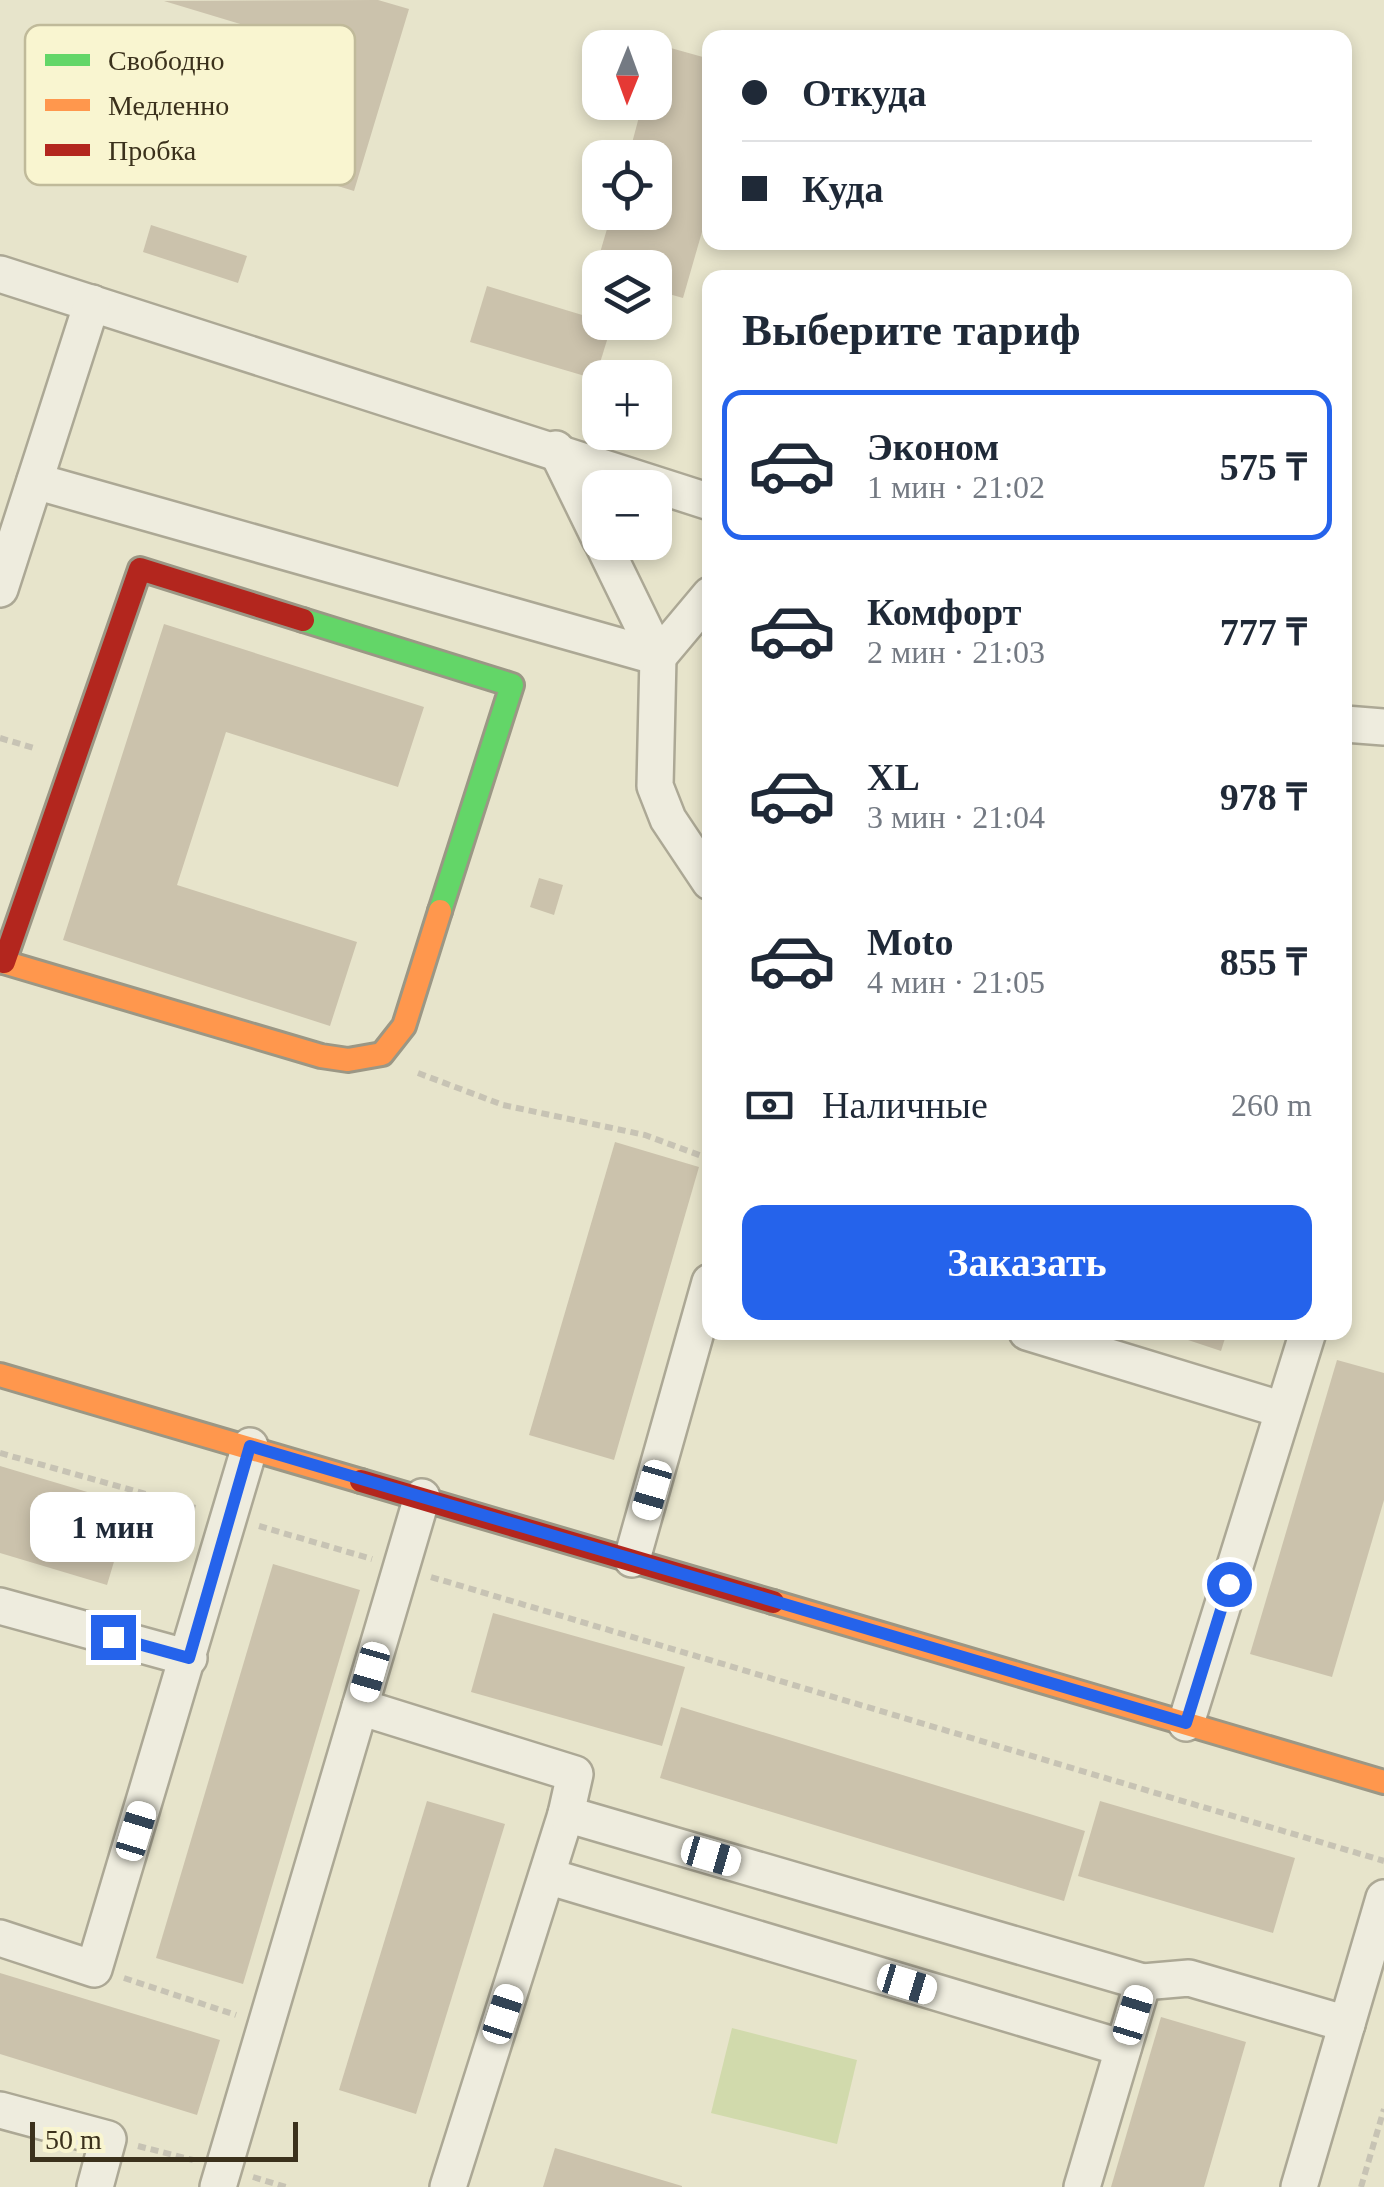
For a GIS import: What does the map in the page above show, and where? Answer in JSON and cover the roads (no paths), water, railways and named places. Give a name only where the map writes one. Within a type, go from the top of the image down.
[{"type":"street","points":[[0,274],[702,499]]},
{"type":"street","points":[[0,588],[92,303]]},
{"type":"street","points":[[556,450],[582,503]]},
{"type":"street","points":[[35,481],[658,656]]},
{"type":"street","points":[[610,560],[658,656],[656,786],[668,819],[702,870]]},
{"type":"street","points":[[140,568],[512,685],[404,1026],[382,1054],[348,1060],[321,1056],[2,962],[140,568]]},
{"type":"street","points":[[658,656],[702,604]]},
{"type":"street","points":[[1352,725],[1384,727]]},
{"type":"street","points":[[632,1559],[702,1310]]},
{"type":"street","points":[[1053,1340],[1284,1410]]},
{"type":"street","points":[[1186,1723],[1306,1340]]},
{"type":"street","points":[[0,1376],[250,1446],[1384,1782]]},
{"type":"street","points":[[0,1938],[94,1968],[250,1446]]},
{"type":"street","points":[[218,2187],[422,1497]]},
{"type":"street","points":[[0,1606],[189,1658]]},
{"type":"street","points":[[360,1706],[575,1774],[547,1876],[448,2187]]},
{"type":"street","points":[[566,1814],[1143,1982],[1189,1978],[1346,2024]]},
{"type":"street","points":[[547,1876],[1123,2048]]},
{"type":"street","points":[[1298,2187],[1384,1898]]},
{"type":"street","points":[[1082,2187],[1143,1982]]},
{"type":"street","points":[[0,2110],[108,2139],[95,2187]]}]
